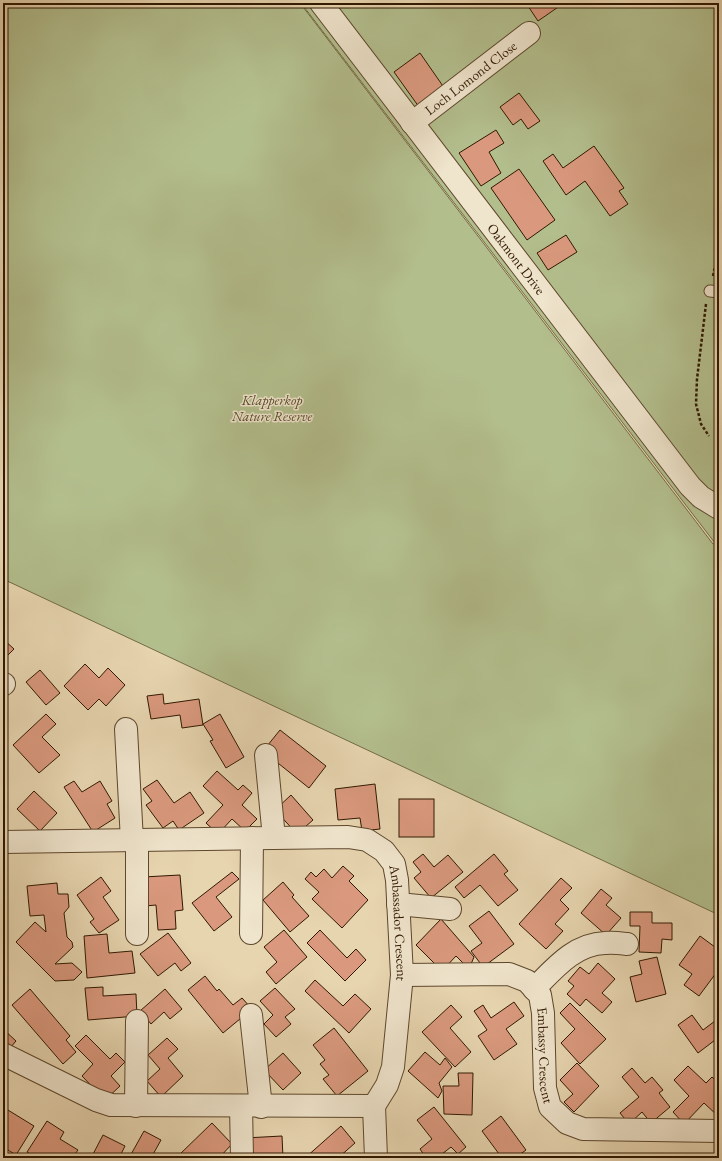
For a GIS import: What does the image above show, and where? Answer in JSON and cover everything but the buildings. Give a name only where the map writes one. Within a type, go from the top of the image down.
[{"type":"street","name":"Oakmont Drive","points":[[321,3],[690,486],[706,501],[719,508]]},
{"type":"street","name":"Loch Lomond Close","points":[[412,123],[529,33]]},
{"type":"street","points":[[126,729],[134,840],[137,934]]},
{"type":"street","points":[[266,755],[274,838]]},
{"type":"street","name":"Ambassador Crescent","points":[[3,842],[348,837],[367,840],[384,851],[394,864],[397,880],[402,975],[393,1067],[387,1085],[374,1106]]},
{"type":"street","points":[[251,933],[252,838]]},
{"type":"street","points":[[398,904],[450,909]]},
{"type":"street","points":[[534,989],[575,951],[590,945],[604,942],[627,944]]},
{"type":"street","name":"Embassy Crescent","points":[[402,975],[509,974],[526,981],[540,995],[543,1013],[544,1088],[550,1107],[567,1124],[583,1129],[719,1131]]},
{"type":"street","points":[[242,1158],[251,1106],[251,1014]]},
{"type":"street","points":[[136,1106],[137,1021]]},
{"type":"street","points":[[3,1054],[96,1100],[111,1105],[374,1106],[376,1158]]},
{"type":"path","points":[[709,436],[701,424],[696,404],[697,379],[705,310],[714,291],[719,247]]},
{"type":"green space","name":"Klapperkop Nature Reserve","points":[[3,3],[300,3],[713,544],[719,542],[719,915],[3,579]]},
{"type":"green space","points":[[301,3],[719,3],[719,541],[715,543]]}]
